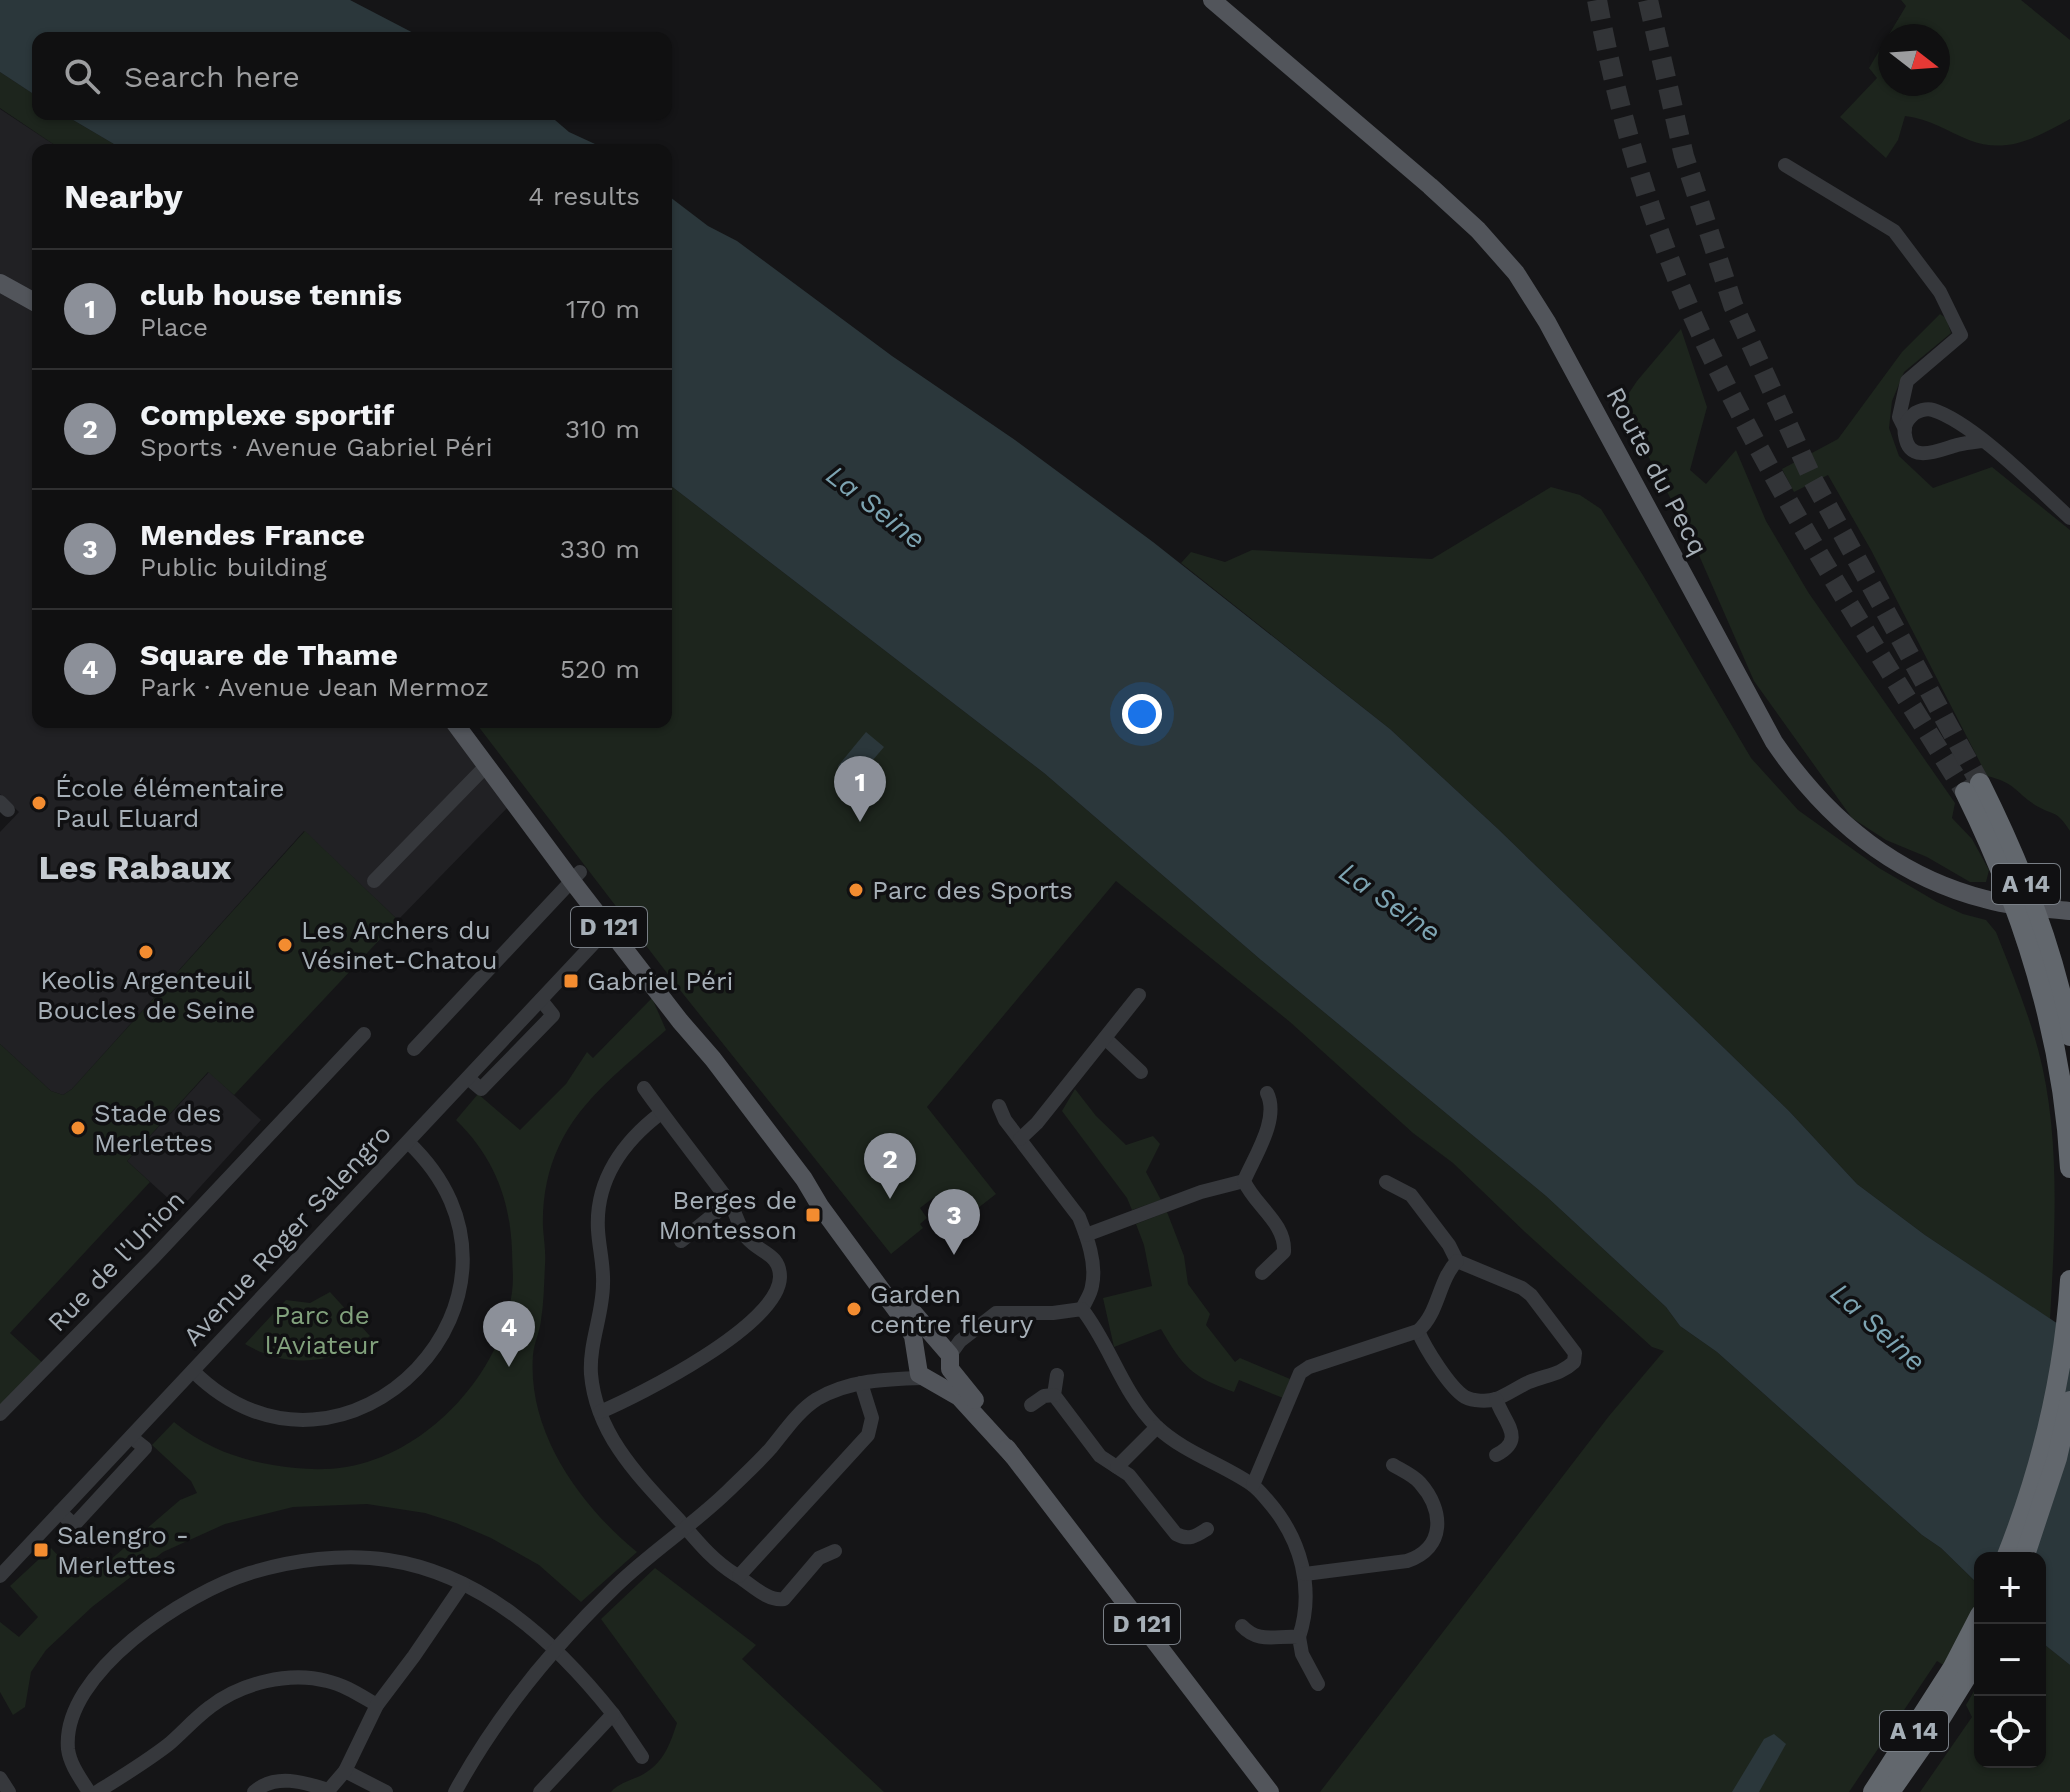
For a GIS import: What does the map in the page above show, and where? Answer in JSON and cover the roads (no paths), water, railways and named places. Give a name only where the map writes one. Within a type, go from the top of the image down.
[{"type":"highway","name":"A 14","points":[[1972,787],[2043,933],[2070,1036]]},
{"type":"highway","name":"A 14","points":[[1992,828],[2043,993],[2066,1111],[2070,1168]]},
{"type":"highway","points":[[2008,1552],[2030,1490],[2048,1422],[2063,1351],[2070,1280]]},
{"type":"highway","points":[[2026,1552],[2057,1458],[2070,1401]]},
{"type":"highway","name":"A 14","points":[[1890,1792],[1959,1674],[1977,1624]]},
{"type":"highway","name":"A 14","points":[[1873,1792],[1959,1674],[1974,1660]]},
{"type":"main road","name":"Route du Pecq","points":[[1212,0],[1430,186],[1478,230],[1516,273],[1547,322],[1774,742],[1798,777],[1825,806],[1855,834],[1921,877],[1953,890],[2026,907],[2070,911]]},
{"type":"main road","points":[[0,283],[32,301]]},
{"type":"main road","points":[[0,293],[32,309]]},
{"type":"main road","name":"D 121","points":[[458,728],[575,879],[648,969],[661,979],[713,1059]]},
{"type":"main road","name":"D 121","points":[[467,728],[575,879]]},
{"type":"main road","name":"D 121","points":[[613,924],[680,1021],[713,1059],[804,1179],[840,1218],[947,1357],[966,1391],[983,1408],[1013,1456]]},
{"type":"main road","name":"D 121","points":[[804,1179],[820,1206],[905,1322],[913,1336],[923,1369],[959,1397],[1013,1456],[1270,1792]]},
{"type":"main road","points":[[930,1347],[947,1357],[944,1377],[923,1369],[930,1347]]},
{"type":"street","points":[[1785,165],[1894,231],[1940,292],[1961,335],[1907,381],[1899,417],[1907,443],[1912,449],[1926,455],[1959,444],[1982,441]]},
{"type":"street","points":[[1907,381],[1916,398],[1963,425],[2070,518]]},
{"type":"street","points":[[1905,429],[1915,413],[1934,410]]},
{"type":"street","points":[[374,881],[486,766]]},
{"type":"street","points":[[414,1049],[575,879]]},
{"type":"street","name":"Avenue Roger Salengro","points":[[0,1576],[60,1512],[74,1525],[145,1448],[131,1437],[613,924]]},
{"type":"street","points":[[1020,1139],[1037,1123],[1139,995]]},
{"type":"street","points":[[468,1078],[481,1089],[553,1015],[541,1000]]},
{"type":"street","name":"Rue de l'Union","points":[[0,1414],[154,1257],[364,1034]]},
{"type":"street","points":[[1106,1039],[1141,1072]]},
{"type":"street","points":[[600,1412],[632,1399],[724,1343],[769,1304],[775,1296],[780,1276],[776,1260],[747,1239],[729,1202],[644,1088]]},
{"type":"street","points":[[1262,1273],[1284,1252],[1281,1232],[1248,1191],[1244,1181],[1269,1122],[1271,1110],[1267,1093]]},
{"type":"street","points":[[999,1106],[1005,1120],[1079,1217],[1092,1262],[1092,1286],[1082,1309]]},
{"type":"street","points":[[661,1113],[639,1129],[619,1155],[604,1186],[599,1208],[603,1281],[591,1353],[591,1374],[600,1412],[620,1453],[695,1542],[712,1558],[778,1600],[784,1599],[819,1558],[835,1551]]},
{"type":"street","points":[[193,1371],[213,1388],[244,1406],[272,1415],[305,1418],[332,1416],[365,1406],[391,1392],[417,1371],[439,1343],[453,1314],[460,1284],[461,1246],[455,1215],[444,1187],[408,1142]]},
{"type":"street","points":[[1086,1235],[1201,1192],[1244,1181]]},
{"type":"street","points":[[1386,1182],[1411,1195],[1449,1245],[1457,1261],[1522,1288],[1531,1295],[1575,1353],[1574,1362],[1553,1376],[1536,1379],[1496,1399],[1472,1400],[1461,1395],[1424,1345],[1418,1331]]},
{"type":"street","points":[[681,1241],[729,1202]]},
{"type":"street","points":[[1253,1485],[1300,1373],[1309,1367],[1418,1331],[1429,1322],[1450,1269],[1457,1261]]},
{"type":"street","points":[[947,1357],[960,1341],[996,1313],[1053,1313],[1082,1309]]},
{"type":"street","points":[[1082,1309],[1098,1330],[1126,1387],[1157,1427],[1198,1456],[1253,1485],[1283,1520],[1293,1537],[1305,1574],[1306,1609],[1299,1637],[1302,1654],[1318,1684]]},
{"type":"street","points":[[455,1792],[510,1705],[555,1650],[617,1585],[725,1494],[813,1401],[831,1392],[862,1387],[923,1369]]},
{"type":"street","points":[[1057,1375],[1054,1395],[1100,1456],[1129,1475],[1176,1534],[1192,1538],[1207,1529]]},
{"type":"street","points":[[739,1576],[868,1435],[872,1418],[862,1387]]},
{"type":"street","points":[[1031,1405],[1044,1396],[1054,1395]]},
{"type":"street","points":[[1496,1399],[1513,1441],[1509,1448],[1496,1455]]},
{"type":"street","points":[[1117,1467],[1157,1427]]},
{"type":"street","points":[[1305,1574],[1407,1561],[1419,1557],[1429,1547],[1439,1527],[1438,1516],[1420,1484],[1393,1465]]},
{"type":"street","points":[[89,1792],[71,1762],[68,1748],[72,1719],[95,1679],[112,1660],[153,1625],[197,1596],[248,1573],[334,1559],[387,1560],[428,1570],[463,1584],[517,1616],[555,1650],[613,1714],[642,1757]]},
{"type":"street","points":[[254,1792],[269,1782],[279,1781],[311,1783],[328,1791],[345,1771],[377,1705],[463,1584]]},
{"type":"street","points":[[1242,1626],[1251,1635],[1262,1638],[1299,1637]]},
{"type":"street","points":[[97,1792],[147,1760],[212,1705],[251,1686],[269,1681],[309,1678],[347,1688],[377,1705]]},
{"type":"street","points":[[540,1792],[613,1714]]},
{"type":"street","points":[[345,1771],[386,1792]]},
{"type":"street","points":[[0,1778],[9,1792]]},
{"type":"water","points":[[0,0],[350,0],[411,32],[32,32],[32,93],[0,72]]},
{"type":"water","points":[[73,120],[555,120],[569,132],[595,144],[114,144]]},
{"type":"water","name":"La Seine","points":[[672,199],[708,226],[737,241],[892,356],[1015,440],[1153,542],[1390,729],[1497,828],[1789,1111],[1857,1184],[1925,1235],[2070,1332],[2070,1665],[2046,1646],[2046,1552],[1974,1552],[1974,1580],[1717,1352],[1680,1326],[1666,1307],[1546,1196],[1261,960],[1044,773],[672,487]]},
{"type":"water","points":[[866,732],[884,747],[855,781],[838,766]]},
{"type":"water","points":[[1774,1734],[1786,1744],[1759,1792],[1732,1792],[1764,1739]]},
{"type":"tunnel","points":[[1597,0],[1616,90],[1641,179],[1672,267],[1709,351],[1799,520],[1965,792]]},
{"type":"tunnel","points":[[1648,0],[1684,156],[1733,305],[1813,480],[1980,783]]},
{"type":"place","name":"École élémentaire Paul Eluard","points":[[39,803]]},
{"type":"place","name":"club house tennis","points":[[860,822]]},
{"type":"place","name":"Parc des Sports","points":[[856,890]]},
{"type":"place","name":"Les Archers du Vésinet-Chatou","points":[[285,945]]},
{"type":"place","name":"Keolis Argenteuil Boucles de Seine","points":[[146,952]]},
{"type":"place","name":"Gabriel Péri","points":[[571,981]]},
{"type":"place","name":"Stade des Merlettes","points":[[78,1128]]},
{"type":"place","name":"Complexe sportif","points":[[890,1199]]},
{"type":"place","name":"Berges de Montesson","points":[[813,1215]]},
{"type":"place","name":"Mendes France","points":[[954,1255]]},
{"type":"place","name":"Garden centre fleury","points":[[854,1309]]},
{"type":"place","name":"Square de Thame","points":[[509,1367]]},
{"type":"place","name":"Salengro - Merlettes","points":[[41,1550]]},
{"type":"district","name":"Les Rabaux","points":[[135,867]]},
{"type":"park label","name":"Parc de l'Aviateur","points":[[322,1330]]}]
